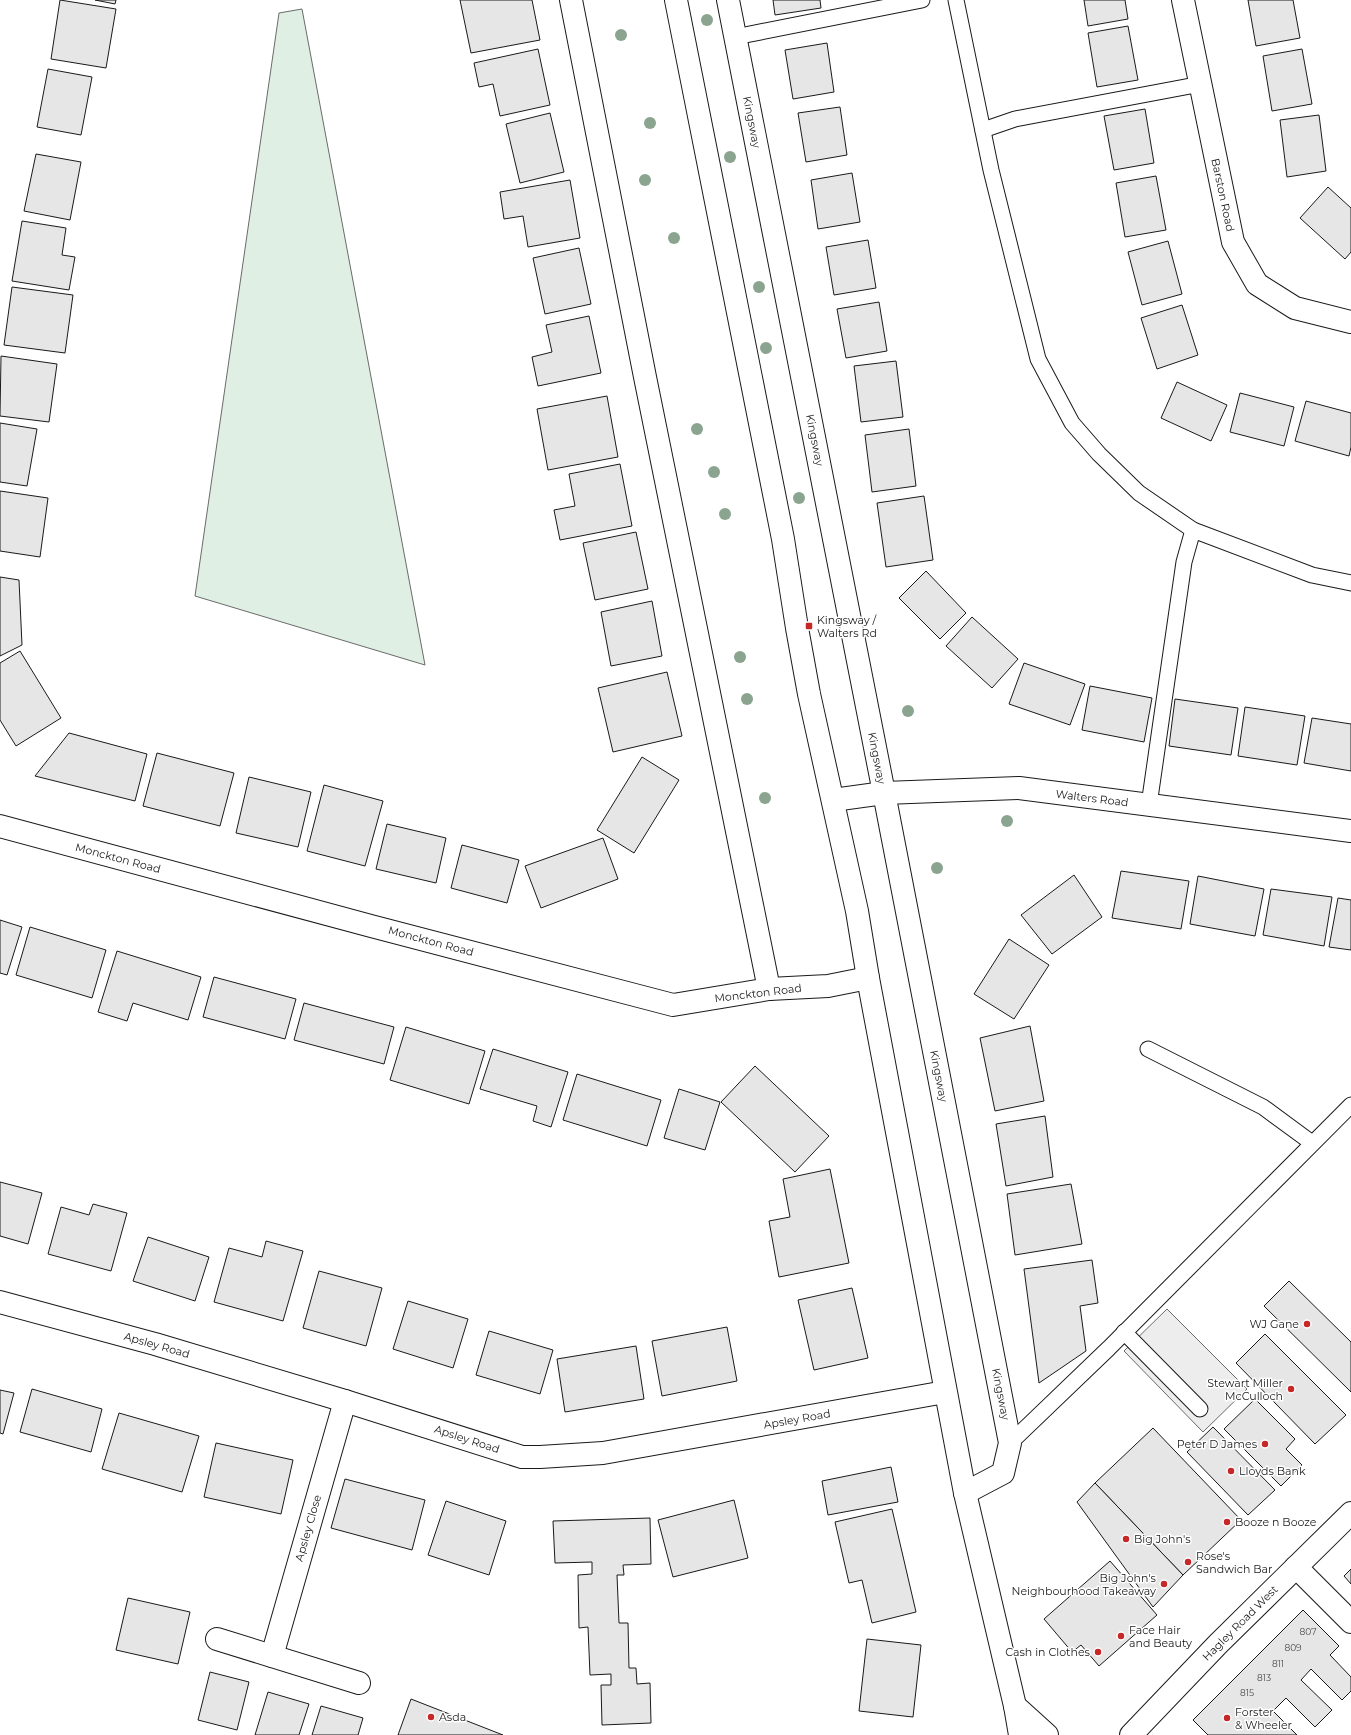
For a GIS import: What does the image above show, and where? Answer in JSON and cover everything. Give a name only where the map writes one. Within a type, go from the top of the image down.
[{"type":"main road","points":[[571,0],[645,377],[769,990]]},
{"type":"main road","points":[[676,0],[783,539],[796,628],[806,680],[857,911],[868,978],[965,1493],[1015,1706],[1020,1735]]},
{"type":"main road","name":"Kingsway","points":[[728,0],[1010,1443],[1003,1473],[965,1493]]},
{"type":"main road","name":"Barston Road","points":[[1183,0],[1233,242],[1256,284],[1294,308],[1351,322]]},
{"type":"main road","name":"Walters Road","points":[[833,800],[884,793],[1019,788],[1351,831]]},
{"type":"main road","name":"Monckton Road","points":[[0,826],[363,924],[673,1005],[769,990],[828,986],[868,978]]},
{"type":"main road","name":"Apsley Road","points":[[0,1302],[155,1344],[345,1401],[522,1457],[603,1453],[874,1406],[945,1392]]},
{"type":"main road","name":"Apsley Close","points":[[272,1656],[345,1401]]},
{"type":"main road","name":"Hagley Road West","points":[[1131,1735],[1218,1644],[1351,1513]]},
{"type":"main road","points":[[1296,1567],[1351,1622]]},
{"type":"main road","points":[[217,1639],[359,1683]]},
{"type":"main road","points":[[1015,1706],[1047,1735]]},
{"type":"lane","points":[[735,36],[922,0]]},
{"type":"lane","points":[[956,0],[983,130],[1038,359],[1072,423],[1099,454],[1139,493],[1193,530],[1312,575],[1351,583]]},
{"type":"lane","points":[[983,130],[1015,119],[1200,84]]},
{"type":"lane","points":[[1149,805],[1184,562],[1193,530]]},
{"type":"lane","points":[[1148,1049],[1263,1107],[1312,1143]]},
{"type":"lane","points":[[1010,1443],[1124,1332],[1351,1105]]},
{"type":"lane","points":[[1124,1332],[1200,1409]]},
{"type":"green space","points":[[302,9],[425,665],[195,596],[279,13]]},
{"type":"shaded area","points":[[1167,1309],[1247,1389],[1203,1432],[1124,1351]]},
{"type":"building","points":[[60,0],[116,9],[106,68],[51,59]]},
{"type":"building","points":[[95,0],[116,0],[115,4]]},
{"type":"building","points":[[460,0],[532,0],[540,40],[471,53]]},
{"type":"building","points":[[773,0],[820,0],[821,8],[775,15]]},
{"type":"building","points":[[1084,0],[1125,0],[1128,19],[1088,26]]},
{"type":"building","points":[[1248,0],[1293,0],[1300,38],[1256,46]]},
{"type":"building","points":[[1128,26],[1138,80],[1097,87],[1088,33]]},
{"type":"building","points":[[827,43],[834,92],[793,99],[785,50]]},
{"type":"building","points":[[538,49],[550,105],[500,116],[493,84],[479,87],[474,63]]},
{"type":"building","points":[[1302,49],[1312,104],[1272,111],[1263,56]]},
{"type":"building","points":[[48,69],[92,77],[81,135],[37,127]]},
{"type":"building","points":[[840,107],[847,155],[806,162],[798,113]]},
{"type":"building","points":[[1145,109],[1154,163],[1114,170],[1104,116]]},
{"type":"building","points":[[550,113],[564,172],[520,183],[506,124]]},
{"type":"building","points":[[1319,115],[1326,171],[1287,177],[1280,120]]},
{"type":"building","points":[[36,154],[81,162],[70,220],[24,211]]},
{"type":"building","points":[[852,173],[860,222],[818,229],[811,180]]},
{"type":"building","points":[[1156,176],[1166,230],[1125,237],[1116,183]]},
{"type":"building","points":[[570,180],[580,238],[528,247],[523,216],[504,219],[500,192]]},
{"type":"building","points":[[1328,187],[1351,208],[1351,252],[1345,259],[1300,218]]},
{"type":"building","points":[[22,221],[66,228],[62,255],[75,257],[69,290],[12,281]]},
{"type":"building","points":[[868,240],[876,288],[834,295],[826,247]]},
{"type":"building","points":[[1168,241],[1182,294],[1142,305],[1128,252]]},
{"type":"building","points":[[579,248],[591,304],[545,314],[533,258]]},
{"type":"building","points":[[12,287],[73,295],[65,353],[4,345]]},
{"type":"building","points":[[879,302],[887,351],[846,358],[837,309]]},
{"type":"building","points":[[1182,305],[1198,355],[1157,369],[1141,318]]},
{"type":"building","points":[[589,316],[601,373],[538,386],[532,357],[552,352],[546,325]]},
{"type":"building","points":[[1,356],[57,364],[49,422],[0,416]]},
{"type":"building","points":[[896,361],[903,417],[861,422],[854,366]]},
{"type":"building","points":[[1177,382],[1227,405],[1211,441],[1161,418]]},
{"type":"building","points":[[1240,393],[1294,407],[1284,446],[1230,432]]},
{"type":"building","points":[[607,396],[618,457],[548,470],[537,409]]},
{"type":"building","points":[[1306,401],[1351,413],[1351,447],[1349,456],[1295,441]]},
{"type":"building","points":[[0,423],[37,429],[27,486],[0,482]]},
{"type":"building","points":[[909,429],[916,486],[872,492],[865,435]]},
{"type":"building","points":[[620,464],[632,526],[560,540],[554,510],[575,506],[569,474]]},
{"type":"building","points":[[0,491],[48,498],[40,557],[0,551]]},
{"type":"building","points":[[924,496],[933,560],[886,567],[877,503]]},
{"type":"building","points":[[636,532],[648,589],[595,600],[583,543]]},
{"type":"building","points":[[926,571],[966,613],[940,639],[899,598]]},
{"type":"building","points":[[0,577],[19,580],[22,645],[0,656]]},
{"type":"building","points":[[652,601],[662,656],[611,666],[601,612]]},
{"type":"building","points":[[972,617],[1018,659],[992,688],[946,646]]},
{"type":"building","points":[[20,651],[61,718],[16,746],[0,720],[0,663]]},
{"type":"building","points":[[1024,663],[1085,684],[1070,725],[1009,704]]},
{"type":"building","points":[[667,672],[682,736],[613,752],[598,688]]},
{"type":"building","points":[[1090,686],[1152,698],[1144,742],[1082,730]]},
{"type":"building","points":[[1175,699],[1238,708],[1231,755],[1169,746]]},
{"type":"building","points":[[1245,707],[1305,716],[1297,765],[1238,756]]},
{"type":"building","points":[[1312,718],[1351,724],[1351,771],[1304,763]]},
{"type":"building","points":[[69,733],[147,754],[135,801],[35,776]]},
{"type":"building","points":[[157,753],[234,773],[220,826],[143,806]]},
{"type":"building","points":[[642,757],[679,780],[634,853],[597,830]]},
{"type":"building","points":[[249,777],[311,792],[298,847],[236,833]]},
{"type":"building","points":[[324,785],[383,801],[365,866],[307,851]]},
{"type":"building","points":[[387,824],[446,838],[436,883],[376,869]]},
{"type":"building","points":[[603,838],[618,879],[541,908],[525,866]]},
{"type":"building","points":[[462,845],[519,860],[507,903],[451,888]]},
{"type":"building","points":[[1121,871],[1189,881],[1181,929],[1112,918]]},
{"type":"building","points":[[1074,875],[1102,917],[1052,954],[1021,915]]},
{"type":"building","points":[[1198,876],[1264,889],[1255,936],[1190,924]]},
{"type":"building","points":[[1271,889],[1332,897],[1324,946],[1263,935]]},
{"type":"building","points":[[1338,898],[1351,900],[1351,950],[1329,947]]},
{"type":"building","points":[[0,920],[22,927],[7,975],[0,973]]},
{"type":"building","points":[[30,927],[106,950],[92,998],[16,975]]},
{"type":"building","points":[[1009,939],[1049,965],[1014,1019],[974,994]]},
{"type":"building","points":[[117,951],[201,977],[188,1020],[133,1003],[127,1021],[98,1012]]},
{"type":"building","points":[[214,977],[296,999],[285,1039],[203,1017]]},
{"type":"building","points":[[304,1003],[394,1027],[384,1064],[294,1040]]},
{"type":"building","points":[[1030,1026],[1044,1101],[995,1111],[980,1038]]},
{"type":"building","points":[[406,1027],[485,1051],[469,1104],[390,1080]]},
{"type":"building","points":[[493,1049],[568,1072],[551,1127],[533,1121],[537,1106],[480,1089]]},
{"type":"building","points":[[755,1066],[829,1136],[795,1172],[721,1102]]},
{"type":"building","points":[[577,1074],[661,1100],[647,1146],[563,1120]]},
{"type":"building","points":[[679,1089],[720,1102],[705,1150],[664,1138]]},
{"type":"building","points":[[1045,1116],[1053,1177],[1006,1186],[996,1124]]},
{"type":"building","points":[[830,1169],[849,1263],[779,1277],[769,1221],[790,1217],[783,1179]]},
{"type":"building","points":[[0,1182],[42,1193],[28,1244],[0,1236]]},
{"type":"building","points":[[1071,1184],[1082,1244],[1015,1255],[1007,1194]]},
{"type":"building","points":[[93,1204],[127,1213],[111,1271],[48,1254],[61,1207],[89,1215]]},
{"type":"building","points":[[148,1237],[209,1257],[195,1301],[133,1281]]},
{"type":"building","points":[[266,1241],[303,1251],[283,1321],[214,1302],[229,1248],[262,1257]]},
{"type":"building","points":[[1092,1260],[1098,1303],[1080,1306],[1086,1351],[1039,1383],[1024,1269]]},
{"type":"building","points":[[319,1271],[382,1288],[366,1346],[303,1328]]},
{"type":"building","name":"WJ Gane","points":[[1289,1281],[1351,1342],[1351,1392],[1264,1306]]},
{"type":"building","points":[[852,1288],[868,1358],[814,1370],[798,1300]]},
{"type":"building","points":[[408,1301],[468,1319],[453,1368],[393,1349]]},
{"type":"building","points":[[727,1327],[737,1381],[662,1396],[652,1341]]},
{"type":"building","points":[[489,1331],[553,1350],[540,1394],[476,1375]]},
{"type":"building","name":"Stewart Miller McCulloch","points":[[1265,1334],[1346,1415],[1315,1444],[1236,1363]]},
{"type":"building","points":[[636,1346],[644,1399],[565,1412],[557,1359]]},
{"type":"building","points":[[32,1389],[102,1409],[91,1452],[20,1432]]},
{"type":"building","points":[[0,1390],[14,1393],[3,1434],[0,1433]]},
{"type":"building","name":"Peter D James","points":[[1255,1399],[1295,1439],[1286,1449],[1302,1465],[1281,1486],[1224,1429]]},
{"type":"building","points":[[119,1413],[199,1436],[182,1492],[102,1469]]},
{"type":"building","name":"Lloyds Bank","points":[[1213,1427],[1275,1490],[1248,1515],[1187,1452]]},
{"type":"building","points":[[1153,1428],[1241,1520],[1183,1575],[1095,1483]]},
{"type":"building","points":[[216,1443],[293,1460],[281,1514],[204,1497]]},
{"type":"building","points":[[891,1467],[898,1502],[828,1515],[822,1481]]},
{"type":"building","points":[[345,1479],[425,1500],[412,1550],[331,1528]]},
{"type":"building","name":"Big John's","points":[[1095,1483],[1183,1575],[1153,1607],[1077,1502]]},
{"type":"building","points":[[734,1500],[748,1558],[673,1577],[658,1520]]},
{"type":"building","points":[[446,1501],[506,1521],[489,1575],[428,1555]]},
{"type":"building","points":[[892,1509],[916,1612],[872,1623],[862,1580],[849,1583],[835,1522]]},
{"type":"building","points":[[650,1518],[651,1564],[623,1565],[624,1575],[617,1575],[619,1623],[628,1623],[629,1668],[636,1668],[637,1684],[650,1683],[651,1723],[602,1725],[601,1685],[611,1685],[611,1674],[590,1675],[588,1627],[579,1628],[578,1575],[592,1574],[592,1562],[555,1563],[553,1521]]},
{"type":"building","points":[[1110,1561],[1157,1615],[1099,1666],[1081,1645],[1072,1652],[1044,1619]]},
{"type":"building","points":[[1351,1569],[1351,1584],[1344,1576]]},
{"type":"building","points":[[128,1598],[190,1612],[178,1664],[116,1650]]},
{"type":"building","points":[[1303,1610],[1339,1646],[1330,1655],[1351,1677],[1351,1691],[1342,1700],[1311,1669],[1301,1680],[1332,1710],[1315,1727],[1286,1698],[1273,1711],[1297,1735],[1208,1735],[1193,1720]]},
{"type":"building","points":[[867,1639],[921,1645],[913,1717],[859,1711]]},
{"type":"building","points":[[210,1672],[249,1682],[237,1730],[198,1720]]},
{"type":"building","points":[[268,1692],[309,1704],[299,1735],[255,1735]]},
{"type":"building","name":"Asda","points":[[411,1699],[503,1735],[398,1735]]},
{"type":"building","points":[[321,1706],[363,1718],[358,1735],[312,1735]]},
{"type":"place","name":"Kingsway / Walters Rd","points":[[809,626]]},
{"type":"place","name":"WJ Gane","points":[[1307,1324]]},
{"type":"place","name":"Stewart Miller McCulloch","points":[[1291,1389]]},
{"type":"place","name":"Peter D James","points":[[1265,1444]]},
{"type":"place","name":"Lloyds Bank","points":[[1231,1471]]},
{"type":"place","name":"Booze n Booze","points":[[1227,1522]]},
{"type":"place","name":"Big John's","points":[[1126,1539]]},
{"type":"place","name":"Rose's Sandwich Bar","points":[[1188,1562]]},
{"type":"place","name":"Big John's Neighbourhood Takeaway","points":[[1164,1584]]},
{"type":"place","name":"Face Hair and Beauty","points":[[1121,1636]]},
{"type":"place","name":"Cash in Clothes","points":[[1098,1652]]},
{"type":"place","name":"Asda","points":[[431,1717]]},
{"type":"place","name":"Forster & Wheeler","points":[[1227,1718]]}]
